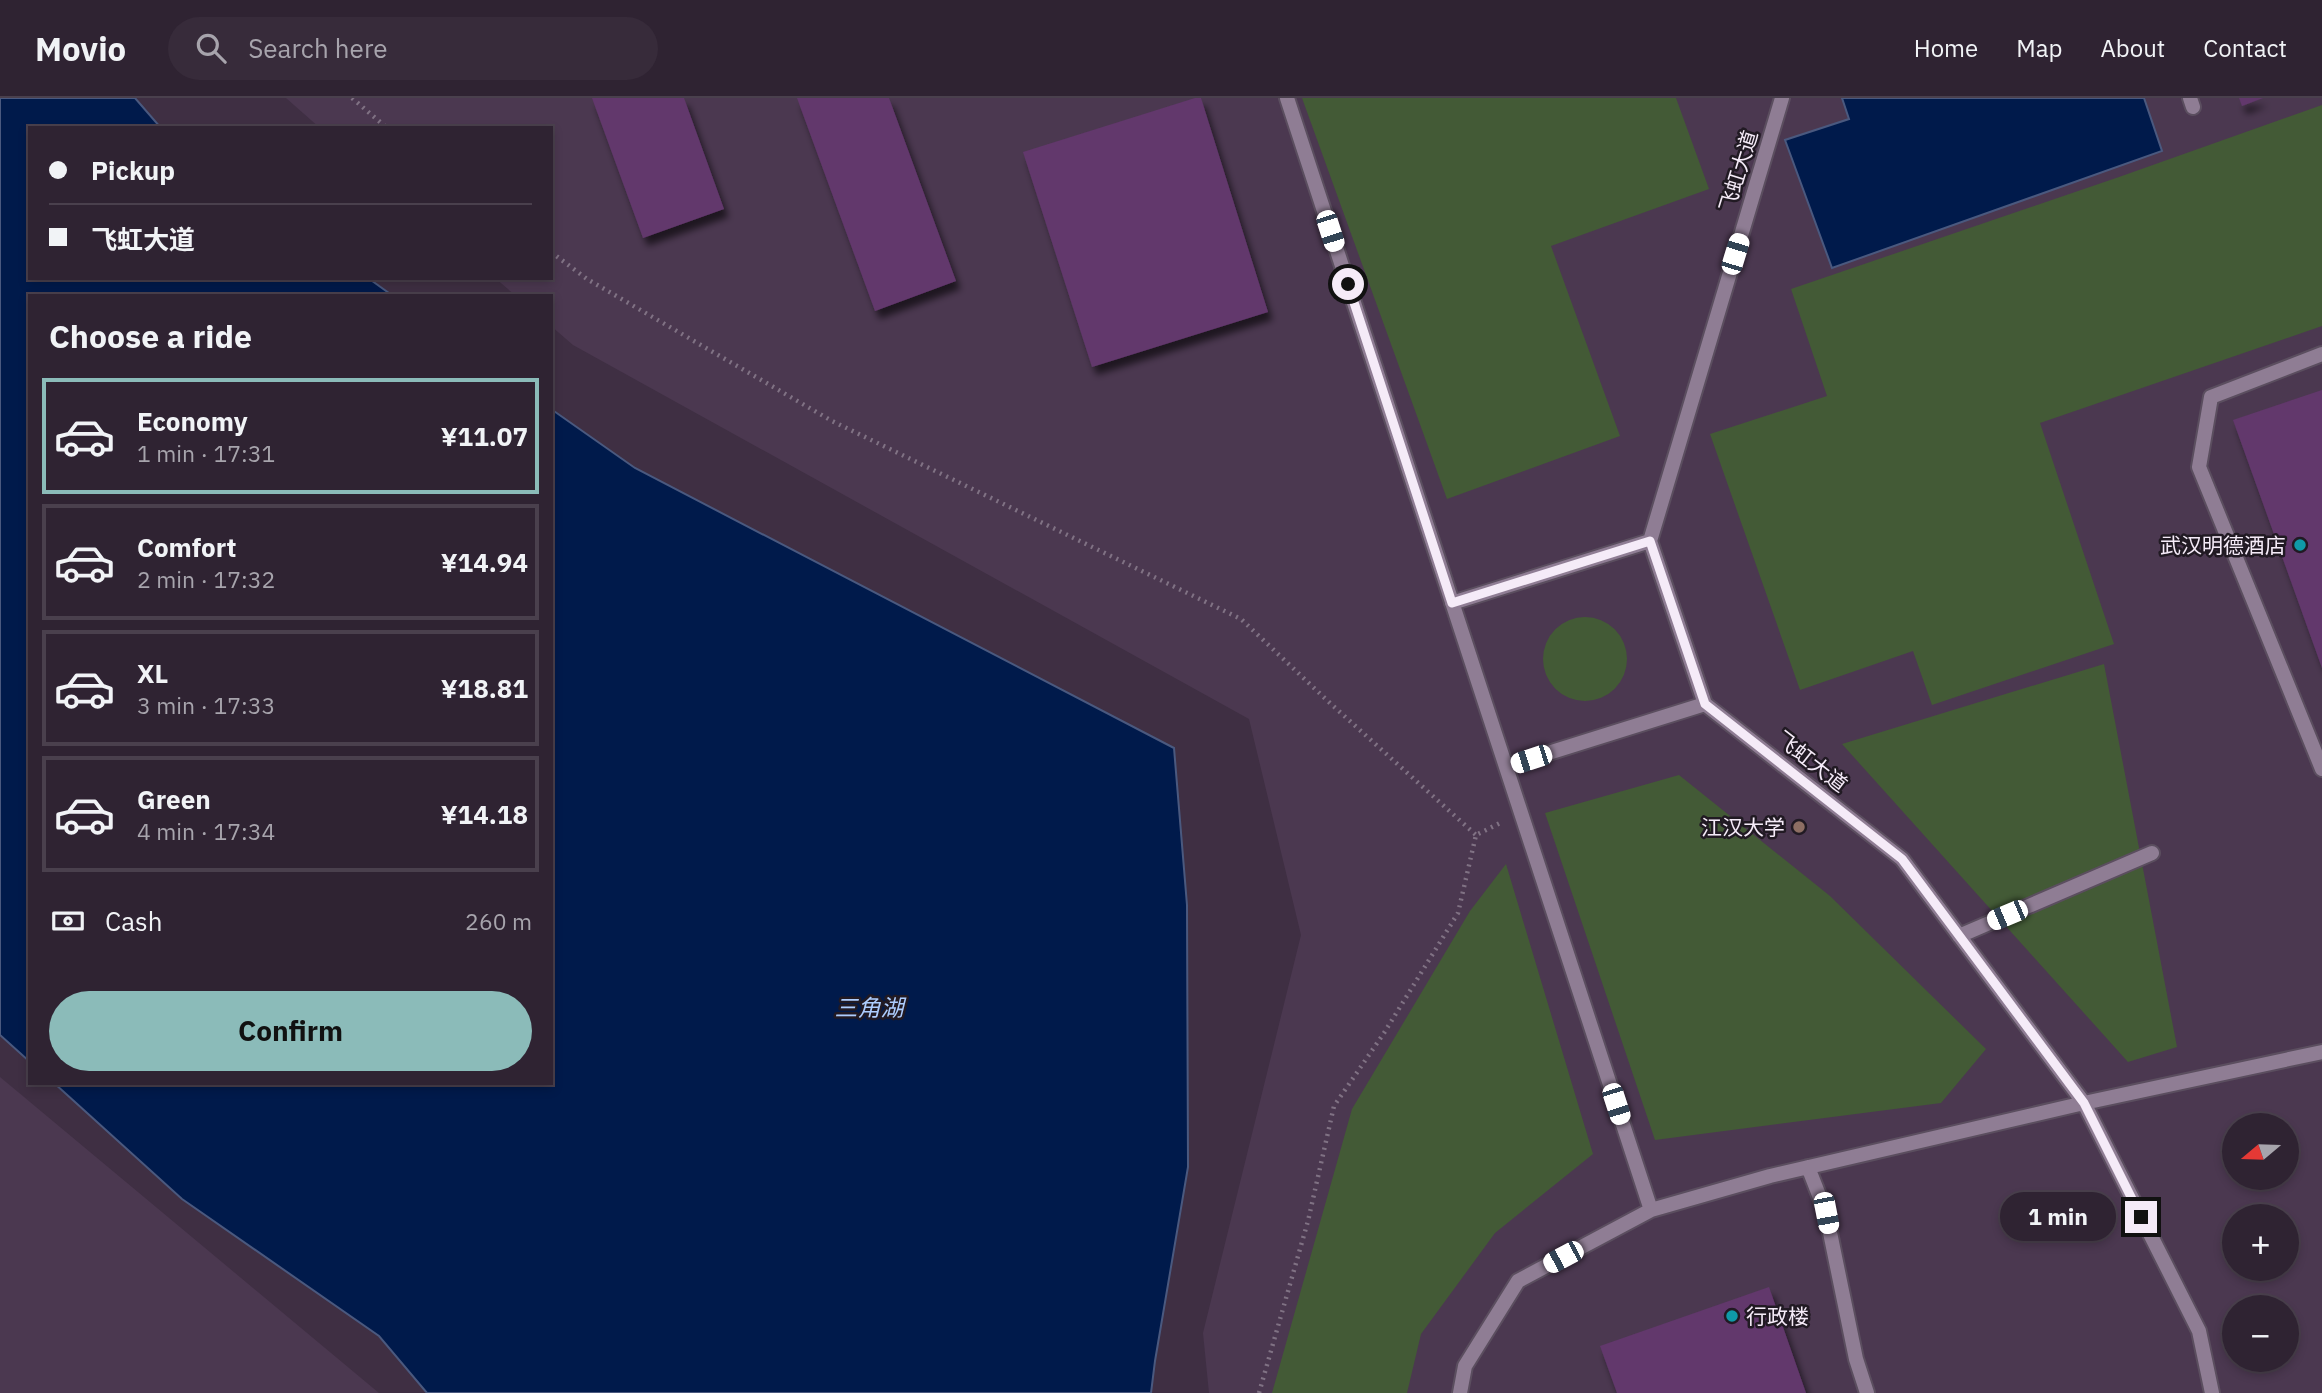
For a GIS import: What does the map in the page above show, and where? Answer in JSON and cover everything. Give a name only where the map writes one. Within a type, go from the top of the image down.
[{"type":"lane","points":[[1287,98],[1651,1210]]},
{"type":"lane","name":"飞虹大道","points":[[1650,541],[1782,98]]},
{"type":"lane","points":[[2322,354],[2211,397],[2199,467],[2322,769]]},
{"type":"lane","points":[[1452,603],[1650,541],[1705,704],[1507,766]]},
{"type":"lane","name":"飞虹大道","points":[[1705,704],[1902,859],[2084,1103],[2199,1331],[2212,1393]]},
{"type":"lane","points":[[1959,936],[2152,853]]},
{"type":"lane","points":[[1460,1393],[1465,1366],[1518,1281],[1651,1210],[1808,1167],[2084,1103],[2322,1052]]},
{"type":"lane","points":[[1808,1167],[1826,1213],[1856,1359],[1867,1393]]},
{"type":"path","points":[[352,98],[385,126]]},
{"type":"path","points":[[553,254],[587,279],[832,421],[1241,619],[1476,835]]},
{"type":"path","points":[[1259,1393],[1308,1221],[1334,1106],[1384,1033],[1458,912],[1476,835],[1521,811]]},
{"type":"shaded area","name":"江汉大学","points":[[286,98],[2322,98],[2322,1393],[1209,1393],[1203,1333],[1301,935],[1249,719],[573,345],[553,328],[553,294],[514,294],[497,280],[553,280],[553,126],[318,126]]},
{"type":"shaded area","points":[[0,1077],[379,1393],[0,1393]]},
{"type":"green space","points":[[1302,98],[1676,98],[1709,189],[1551,246],[1620,436],[1447,499]]},
{"type":"green space","points":[[2322,105],[2322,326],[2040,423],[2114,644],[1932,705],[1913,651],[1800,690],[1710,434],[1827,396],[1791,289]]},
{"type":"green space","points":[[1585,617],[1601,620],[1615,629],[1624,643],[1627,659],[1624,675],[1615,689],[1601,698],[1585,701],[1569,698],[1555,689],[1546,675],[1543,659],[1546,643],[1555,629],[1569,620]]},
{"type":"green space","points":[[2104,664],[2177,1047],[2128,1062],[1842,744]]},
{"type":"green space","points":[[1679,775],[1830,896],[1986,1049],[1941,1103],[1655,1140],[1545,813]]},
{"type":"green space","points":[[1506,864],[1593,1154],[1495,1233],[1421,1334],[1407,1393],[1272,1393],[1352,1109],[1470,911]]},
{"type":"water","points":[[0,98],[135,98],[159,126],[28,126],[28,280],[371,280],[390,294],[28,294],[28,1060],[0,1035]]},
{"type":"water","points":[[1842,98],[2144,98],[2162,151],[1832,268],[1785,140],[1849,119]]},
{"type":"water","name":"三角湖","points":[[553,410],[635,468],[1174,748],[1187,905],[1188,1167],[1151,1393],[427,1393],[379,1336],[182,1199],[56,1085],[553,1085]]},
{"type":"building","points":[[592,98],[684,98],[724,209],[643,238]]},
{"type":"building","points":[[797,98],[889,98],[956,281],[875,311]]},
{"type":"building","points":[[1201,98],[1268,312],[1092,367],[1023,152]]},
{"type":"building","points":[[2239,98],[2263,98],[2242,106]]},
{"type":"building","name":"武汉明德酒店","points":[[2322,390],[2322,668],[2233,420]]},
{"type":"building","name":"行政楼","points":[[1769,1287],[1806,1393],[1617,1393],[1600,1346]]},
{"type":"place","name":"武汉明德酒店","points":[[2300,545]]},
{"type":"place","name":"江汉大学","points":[[1799,827]]},
{"type":"place","name":"行政楼","points":[[1732,1316]]},
{"type":"route","points":[[1348,284],[1452,603],[1650,541],[1705,704],[1902,859],[2084,1103],[2141,1217]]}]
